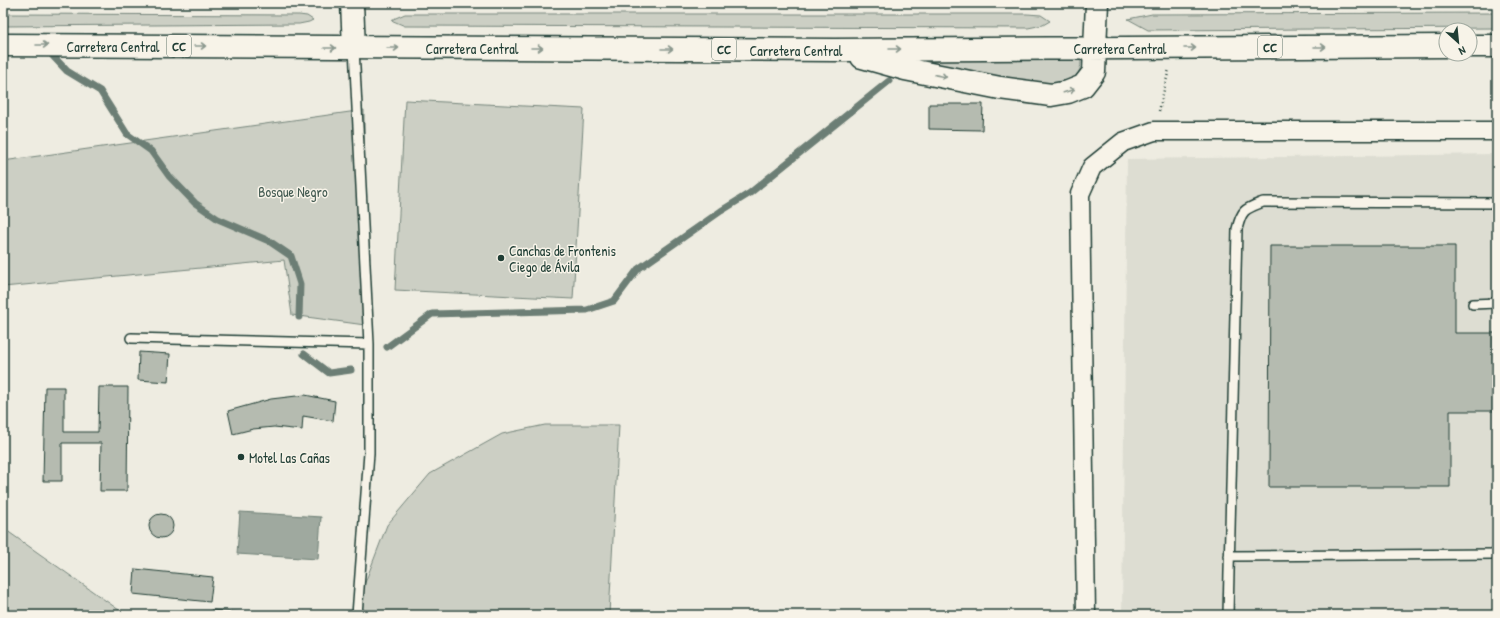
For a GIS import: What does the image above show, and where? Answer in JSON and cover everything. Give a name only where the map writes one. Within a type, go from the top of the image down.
[{"type":"highway","points":[[352,3],[354,48]]},
{"type":"highway","points":[[835,50],[905,69],[1000,88],[1051,95],[1068,92],[1083,86],[1094,72],[1096,3]]},
{"type":"highway","name":"Carretera Central","points":[[3,45],[835,50],[1438,46]]},
{"type":"highway","points":[[1478,46],[1497,46]]},
{"type":"street","points":[[1086,615],[1080,194],[1092,167],[1123,142],[1154,131],[1497,131]]},
{"type":"lane","points":[[354,48],[369,344],[369,453],[357,615]]},
{"type":"lane","points":[[1228,615],[1237,229],[1240,215],[1249,207],[1263,202],[1497,204]]},
{"type":"lane","points":[[1473,304],[1497,303]]},
{"type":"lane","points":[[131,338],[369,344]]},
{"type":"lane","points":[[1229,556],[1497,554]]},
{"type":"path","points":[[1154,131],[1175,48]]},
{"type":"shaded area","points":[[1497,154],[1497,615],[1122,615],[1127,159]]},
{"type":"shaded area","points":[[240,512],[321,517],[318,559],[237,554]]},
{"type":"green space","points":[[1497,13],[1497,28],[1478,28],[1478,22],[1438,22],[1438,28],[1148,30],[1128,19],[1152,14]]},
{"type":"green space","points":[[3,14],[299,15],[307,16],[313,20],[299,24],[3,26]]},
{"type":"green space","points":[[405,14],[1027,14],[1041,15],[1050,21],[1043,25],[1028,28],[405,26],[391,20]]},
{"type":"green space","points":[[1073,57],[1081,61],[1080,69],[1074,78],[1065,85],[1025,81],[915,61]]},
{"type":"green space","points":[[405,100],[584,109],[573,299],[395,290]]},
{"type":"green space","name":"Bosque Negro","points":[[364,110],[365,325],[292,315],[284,260],[3,287],[3,161]]},
{"type":"green space","points":[[545,425],[619,425],[609,615],[360,615],[363,588],[387,525],[430,474],[502,434]]},
{"type":"green space","points":[[3,528],[126,615],[3,615]]},
{"type":"building","points":[[929,104],[983,104],[982,130],[929,129]]},
{"type":"building","points":[[1270,246],[1455,246],[1455,333],[1497,333],[1497,411],[1450,411],[1450,487],[1269,487]]},
{"type":"building","points":[[139,352],[170,354],[168,382],[138,380]]},
{"type":"building","points":[[45,387],[64,387],[64,432],[98,432],[99,387],[128,387],[127,491],[100,491],[101,443],[62,443],[62,481],[43,481]]},
{"type":"building","points":[[305,395],[335,401],[333,421],[303,416],[302,430],[274,427],[253,429],[233,434],[228,411],[271,399]]},
{"type":"building","points":[[161,514],[169,518],[173,526],[169,534],[161,538],[153,534],[149,526],[153,518]]},
{"type":"building","points":[[135,569],[213,577],[210,602],[133,594]]},
{"type":"building","points":[[211,610],[275,615],[211,615]]},
{"type":"waterway","points":[[51,54],[67,71],[100,91],[127,134],[151,151],[169,176],[195,203],[218,219],[269,241],[291,256],[300,284],[299,317]]},
{"type":"waterway","points":[[387,347],[432,314],[587,310],[614,301],[638,269],[721,211],[750,193],[889,81]]},
{"type":"waterway","points":[[304,354],[329,373],[351,370]]},
{"type":"place","name":"Canchas de Frontenis Ciego de Ávila","points":[[501,258]]},
{"type":"place","name":"Motel Las Cañas","points":[[241,457]]}]
